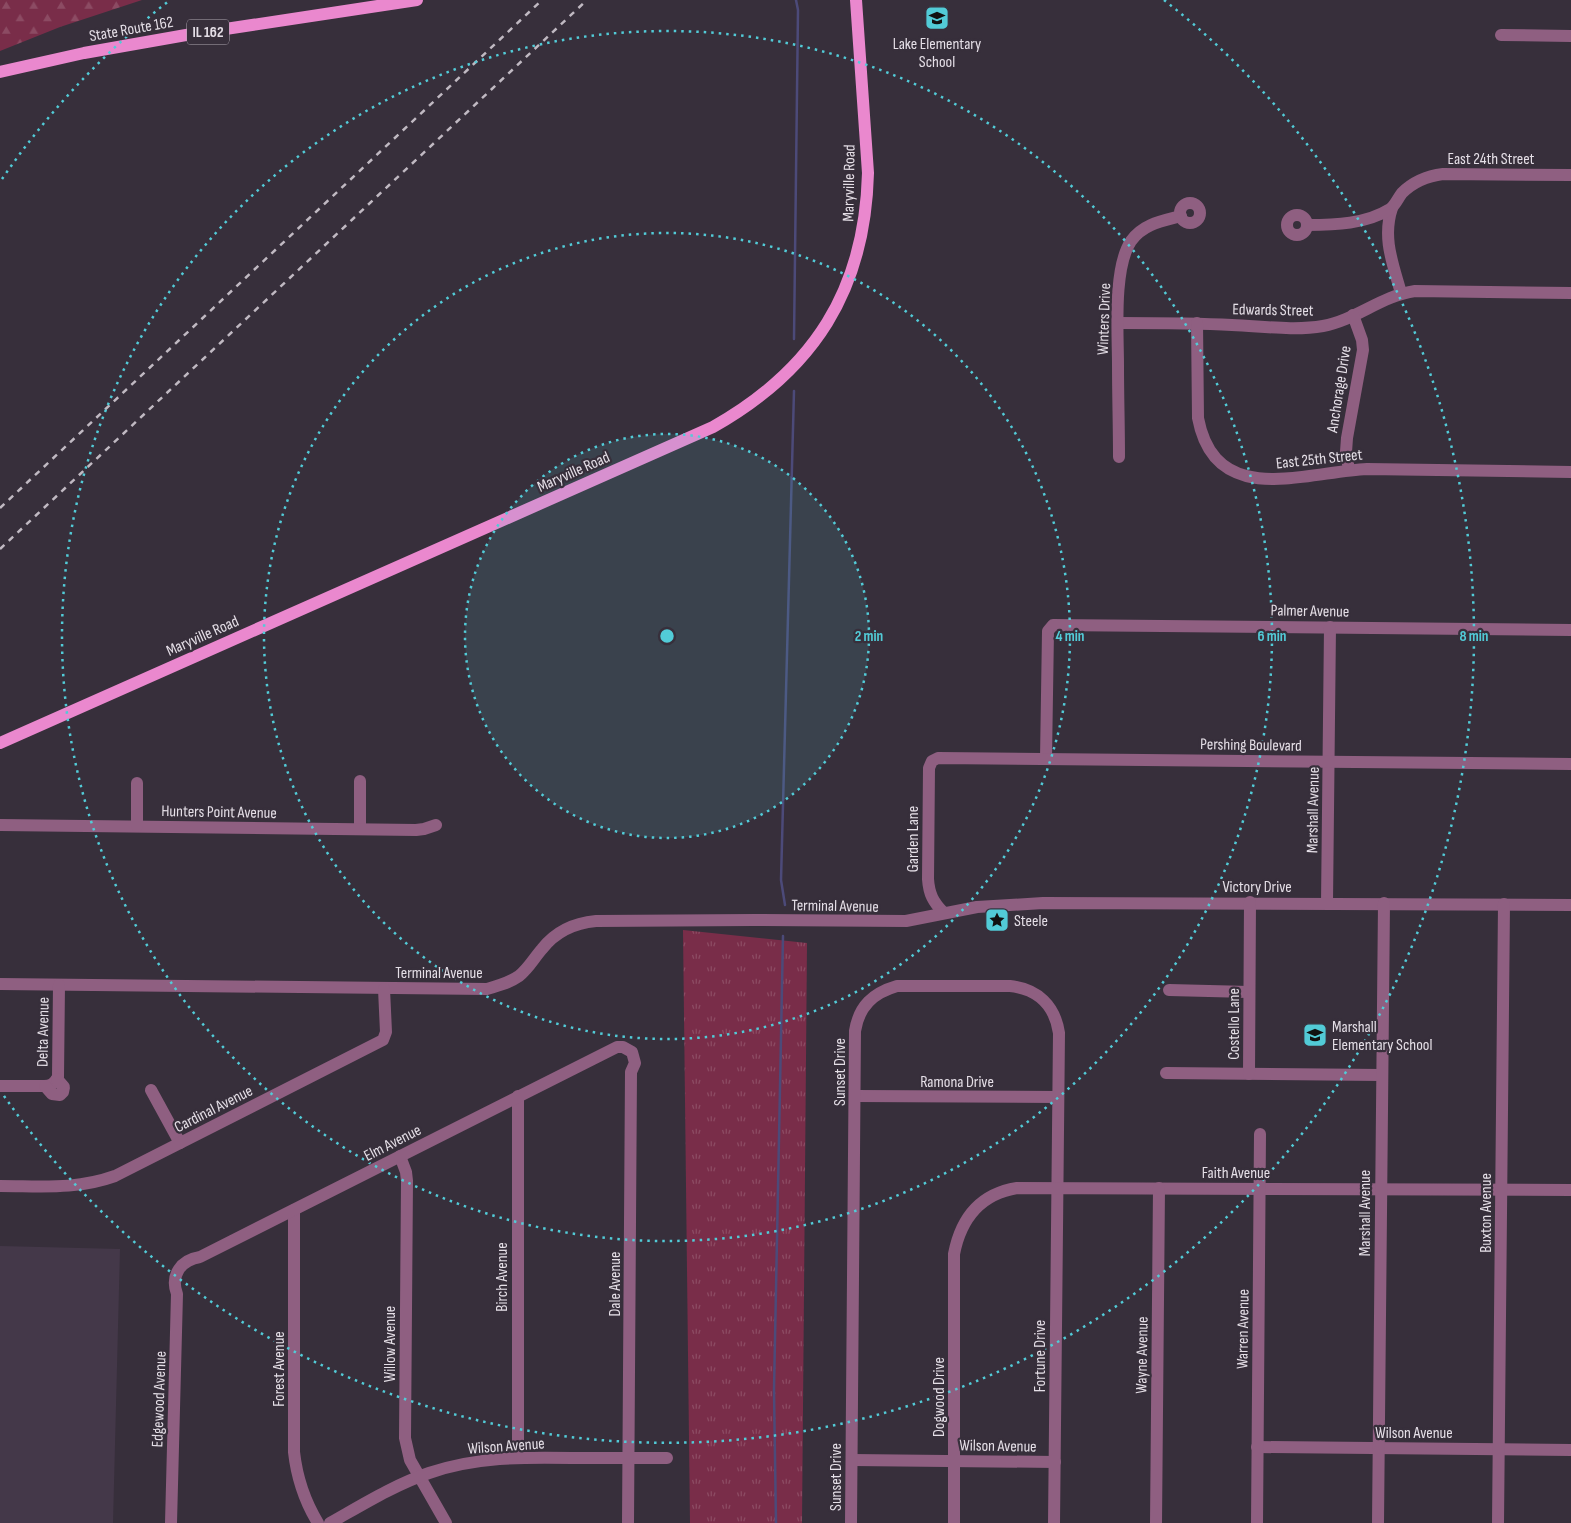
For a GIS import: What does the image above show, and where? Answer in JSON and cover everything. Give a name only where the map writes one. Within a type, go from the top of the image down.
[{"type":"main road","name":"State Route 162","points":[[0,72],[84,53],[186,35],[417,0]]},
{"type":"main road","name":"Maryville Road","points":[[0,743],[713,427],[750,404],[777,383],[811,347],[826,324],[849,280],[862,238],[868,174],[856,0]]},
{"type":"street","points":[[1501,35],[1571,36]]},
{"type":"street","name":"East 24th Street","points":[[1392,208],[1401,194],[1410,186],[1433,175],[1571,175]]},
{"type":"street","points":[[1307,225],[1342,224],[1358,221],[1392,208]]},
{"type":"street","points":[[1392,208],[1388,219],[1387,239],[1401,293]]},
{"type":"street","name":"Winters Drive","points":[[1119,457],[1118,323],[1121,274],[1126,252],[1137,234],[1153,223],[1181,216]]},
{"type":"street","name":"Edwards Street","points":[[1118,323],[1197,323],[1303,328],[1331,324],[1401,293],[1415,291],[1571,293]]},
{"type":"street","name":"Anchorage Drive","points":[[1349,470],[1346,452],[1347,438],[1363,350],[1362,340],[1353,315]]},
{"type":"street","name":"East 25th Street","points":[[1197,323],[1198,418],[1204,440],[1216,458],[1234,472],[1268,479],[1300,478],[1367,469],[1571,472]]},
{"type":"street","name":"Palmer Avenue","points":[[1046,758],[1048,631],[1053,625],[1571,630]]},
{"type":"street","name":"Marshall Avenue","points":[[1327,903],[1330,627]]},
{"type":"street","name":"Pershing Boulevard","points":[[932,761],[938,758],[1046,758],[1571,764]]},
{"type":"street","name":"Garden Lane","points":[[932,761],[929,768],[929,888],[930,895],[935,904],[944,913]]},
{"type":"street","points":[[360,782],[360,829]]},
{"type":"street","points":[[137,826],[138,784]]},
{"type":"street","name":"Hunters Point Avenue","points":[[0,825],[424,830],[436,825]]},
{"type":"street","name":"Victory Drive","points":[[944,913],[977,907],[1019,903],[1250,902],[1571,905]]},
{"type":"street","name":"Costello Lane","points":[[1250,902],[1249,1074],[1382,1075]]},
{"type":"street","name":"Marshall Avenue","points":[[1378,1523],[1384,903]]},
{"type":"street","name":"Buxton Avenue","points":[[1498,1523],[1504,904]]},
{"type":"street","name":"Terminal Avenue","points":[[0,984],[476,990],[500,986],[510,981],[523,972],[542,949],[559,933],[568,927],[587,922],[744,920],[891,922],[920,919],[944,913]]},
{"type":"street","name":"Delta Avenue","points":[[0,1086],[51,1083],[59,985]]},
{"type":"street","name":"Sunset Drive","points":[[851,1523],[856,1024],[864,1006],[876,994],[897,986],[1010,986],[1033,992],[1048,1004],[1059,1033],[1057,1188]]},
{"type":"street","name":"Cardinal Avenue","points":[[0,1186],[66,1187],[99,1182],[115,1176],[383,1040],[386,1032],[384,989]]},
{"type":"street","points":[[1168,990],[1249,992]]},
{"type":"street","name":"Elm Avenue","points":[[175,1276],[180,1266],[185,1262],[200,1258],[612,1048],[623,1047],[628,1049]]},
{"type":"street","name":"Dale Avenue","points":[[628,1049],[634,1057],[635,1063],[631,1072],[628,1523]]},
{"type":"street","points":[[1166,1073],[1249,1074]]},
{"type":"street","points":[[151,1090],[180,1143]]},
{"type":"street","name":"Birch Avenue","points":[[518,1096],[518,1458]]},
{"type":"street","name":"Ramona Drive","points":[[855,1096],[1058,1098]]},
{"type":"street","name":"Warren Avenue","points":[[1256,1523],[1260,1134]]},
{"type":"street","name":"Willow Avenue","points":[[400,1156],[407,1181],[405,1438],[410,1460],[446,1523]]},
{"type":"street","name":"Faith Avenue","points":[[954,1272],[954,1254],[961,1229],[974,1210],[983,1201],[1003,1190],[1017,1188],[1571,1190]]},
{"type":"street","name":"Fortune Drive","points":[[1054,1523],[1057,1188]]},
{"type":"street","name":"Wayne Avenue","points":[[1156,1523],[1159,1188]]},
{"type":"street","name":"Forest Avenue","points":[[294,1210],[294,1452],[300,1486],[306,1504],[318,1523]]},
{"type":"street","name":"Dogwood Drive","points":[[954,1272],[954,1523]]},
{"type":"street","name":"Edgewood Avenue","points":[[172,1523],[177,1294],[174,1282],[175,1276]]},
{"type":"street","name":"Wilson Avenue","points":[[1257,1447],[1571,1450]]},
{"type":"street","name":"Wilson Avenue","points":[[330,1523],[387,1491],[419,1476],[451,1466],[518,1458],[667,1458]]},
{"type":"street","name":"Wilson Avenue","points":[[852,1460],[1055,1462]]},
{"type":"shaded area","points":[[0,1246],[120,1249],[113,1523],[0,1523]]},
{"type":"green space","points":[[0,0],[142,0],[60,27],[0,51]]},
{"type":"green space","points":[[683,930],[807,943],[802,1523],[690,1523]]},
{"type":"waterway","points":[[794,339],[798,10],[796,0]]},
{"type":"waterway","points":[[785,905],[781,880],[794,391]]},
{"type":"waterway","points":[[776,1523],[774,1390],[783,936]]},
{"type":"railway","points":[[0,508],[542,0]]},
{"type":"railway","points":[[0,549],[587,0]]},
{"type":"place","name":"Lake Elementary School","points":[[937,18]]},
{"type":"place","name":"Steele","points":[[997,920]]},
{"type":"place","name":"Marshall Elementary School","points":[[1315,1035]]}]
